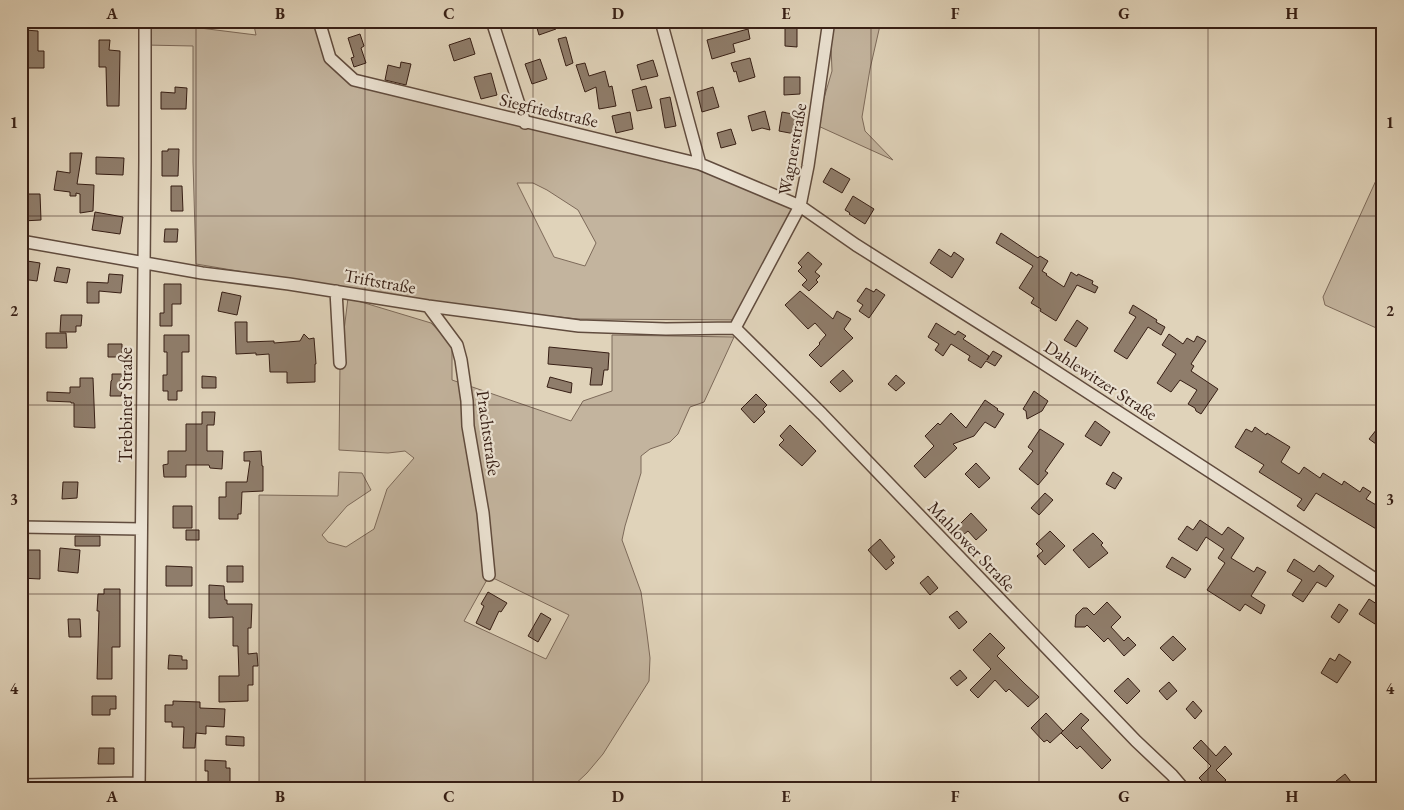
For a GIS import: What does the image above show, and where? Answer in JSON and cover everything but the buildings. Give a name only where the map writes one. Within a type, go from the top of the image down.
[{"type":"street","name":"Trebbiner Straße","points":[[139,786],[145,21]]},
{"type":"street","name":"Siegfriedstraße","points":[[320,21],[330,58],[354,80],[700,164],[800,206]]},
{"type":"street","points":[[492,21],[525,123]]},
{"type":"street","points":[[661,21],[700,164]]},
{"type":"street","name":"Wagnerstraße","points":[[735,328],[800,206],[811,149],[828,21]]},
{"type":"street","name":"Dahlewitzer Straße","points":[[800,206],[856,245],[1383,584]]},
{"type":"street","name":"Triftstraße","points":[[21,241],[202,273],[579,326],[666,329],[735,328]]},
{"type":"street","points":[[336,291],[340,363]]},
{"type":"street","name":"Prachtstraße","points":[[428,306],[457,345],[461,360],[468,426],[483,513],[489,575]]},
{"type":"street","name":"Mahlower Straße","points":[[735,328],[822,414],[1184,789]]},
{"type":"street","points":[[21,527],[141,529]]},
{"type":"street","points":[[21,785],[139,786]]},
{"type":"shaded area","points":[[145,21],[198,21],[200,28],[256,35],[253,21],[319,21],[330,58],[354,80],[700,164],[800,206],[743,320],[578,319],[430,303],[196,264],[193,162],[193,46],[145,45]],"holes":[[[517,183],[533,183],[578,210],[596,243],[585,266],[554,257]]]},
{"type":"shaded area","points":[[830,21],[881,21],[862,117],[865,131],[893,160],[816,125],[832,71]]},
{"type":"shaded area","points":[[1383,165],[1383,331],[1325,305],[1323,297]]},
{"type":"shaded area","points":[[348,298],[431,323],[452,345],[452,380],[571,421],[583,401],[612,391],[612,335],[734,337],[704,402],[690,407],[678,434],[670,442],[650,449],[641,456],[641,473],[622,540],[641,592],[650,658],[649,681],[603,754],[570,789],[259,789],[259,495],[338,496],[339,472],[362,473],[371,490],[347,506],[322,535],[328,542],[346,547],[374,529],[387,489],[414,458],[405,451],[388,453],[339,450],[340,363]],"holes":[[[489,576],[569,615],[546,659],[464,621]]]}]
